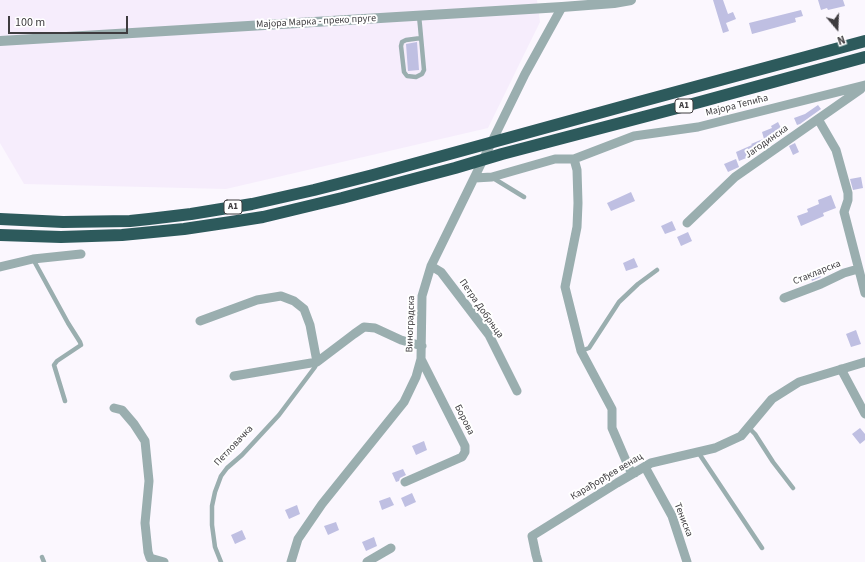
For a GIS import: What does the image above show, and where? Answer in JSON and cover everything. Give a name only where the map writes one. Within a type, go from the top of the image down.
[{"type":"highway","name":"A1","points":[[0,219],[57,222],[109,222],[191,214],[252,204],[314,190],[461,151],[865,41]]},
{"type":"highway","name":"A1","points":[[0,234],[61,237],[122,235],[164,232],[263,216],[342,198],[865,57]]},
{"type":"street","name":"Мајора Марка - преко пруге","points":[[0,41],[562,7],[597,2],[614,3],[631,0]]},
{"type":"street","name":"Виноградска","points":[[291,562],[298,539],[322,504],[404,402],[416,378],[421,359],[422,346],[422,296],[431,266],[525,74],[562,7]]},
{"type":"street","name":"Мајора Тепића","points":[[475,178],[492,177],[555,159],[574,159],[634,136],[698,127],[865,86]]},
{"type":"street","name":"Јагодинска","points":[[687,223],[735,177],[865,86]]},
{"type":"street","points":[[818,119],[836,150],[848,194],[848,200],[844,212],[865,293]]},
{"type":"street","points":[[574,159],[577,170],[577,227],[565,286],[581,351],[612,409],[612,428],[630,470],[635,473]]},
{"type":"street","points":[[0,267],[33,259],[81,254]]},
{"type":"street","name":"Петра Добрњца","points":[[431,266],[441,272],[489,335],[517,391]]},
{"type":"street","name":"Стакларска","points":[[784,298],[821,284],[844,273],[858,269]]},
{"type":"street","points":[[200,321],[257,300],[281,296],[294,301],[304,309],[310,325],[317,362]]},
{"type":"street","name":"Петловачка","points":[[234,376],[317,362],[364,327],[375,328],[401,340],[422,346]]},
{"type":"street","name":"Борова","points":[[405,482],[462,457],[465,452],[465,446],[421,359]]},
{"type":"street","name":"Карађорђев венац","points":[[538,562],[532,536],[610,487],[651,463],[715,448],[741,436],[772,399],[798,382],[865,362]]},
{"type":"street","points":[[841,370],[865,414]]},
{"type":"street","points":[[114,408],[122,410],[134,424],[145,441],[149,481],[146,524],[148,552],[150,558],[164,562]]},
{"type":"street","name":"Тениска","points":[[645,467],[672,516],[686,562]]},
{"type":"street","points":[[366,562],[391,548]]},
{"type":"lane","points":[[419,16],[424,70],[424,72],[416,77],[407,76],[404,72],[401,46],[402,42],[421,38]]},
{"type":"lane","points":[[492,177],[524,197]]},
{"type":"lane","points":[[33,259],[81,345],[57,361],[54,365],[65,401]]},
{"type":"lane","points":[[581,351],[589,348],[619,302],[638,284],[657,270]]},
{"type":"lane","name":"Петловачка","points":[[221,562],[216,547],[212,525],[212,506],[221,476],[279,415],[315,367],[317,362]]},
{"type":"lane","points":[[748,427],[755,434],[773,462],[794,488]]},
{"type":"lane","points":[[698,452],[762,548]]},
{"type":"shaded area","points":[[0,0],[537,0],[540,22],[488,128],[226,189],[24,184],[0,143]]},
{"type":"building","points":[[713,0],[723,0],[728,14],[733,12],[736,19],[726,23],[729,31],[723,33]]},
{"type":"building","points":[[818,0],[843,0],[845,6],[821,10]]},
{"type":"building","points":[[801,10],[803,16],[795,18],[796,22],[752,34],[749,23]]},
{"type":"building","points":[[417,42],[419,70],[408,71],[406,44]]},
{"type":"building","points":[[818,105],[821,109],[797,125],[794,118],[805,114]]},
{"type":"building","points":[[778,122],[783,132],[764,139],[762,132],[772,128],[771,126]]},
{"type":"building","points":[[763,139],[766,148],[739,161],[736,152]]},
{"type":"building","points":[[795,143],[799,152],[793,155],[789,146]]},
{"type":"building","points":[[736,159],[739,167],[728,172],[724,164]]},
{"type":"building","points":[[861,177],[863,188],[853,190],[850,179]]},
{"type":"building","points":[[631,192],[635,201],[611,211],[607,203]]},
{"type":"building","points":[[831,195],[836,208],[823,213],[824,216],[801,226],[797,216],[808,212],[807,209],[819,204],[818,200]]},
{"type":"building","points":[[672,221],[676,230],[665,234],[661,226]]},
{"type":"building","points":[[688,232],[692,241],[681,246],[677,237]]},
{"type":"building","points":[[634,258],[638,267],[626,271],[623,263]]},
{"type":"building","points":[[818,270],[821,277],[812,281],[809,274]]},
{"type":"building","points":[[856,330],[861,344],[851,347],[846,334]]},
{"type":"building","points":[[860,428],[865,434],[865,440],[860,444],[852,434]]},
{"type":"building","points":[[424,441],[427,450],[416,455],[412,446]]},
{"type":"building","points":[[403,469],[406,475],[396,482],[392,473]]},
{"type":"building","points":[[412,493],[416,502],[405,507],[401,498]]},
{"type":"building","points":[[390,497],[394,505],[382,510],[379,501]]},
{"type":"building","points":[[297,505],[300,514],[289,519],[285,510]]},
{"type":"building","points":[[336,522],[339,530],[328,535],[324,526]]},
{"type":"building","points":[[242,530],[246,539],[235,544],[231,535]]},
{"type":"building","points":[[374,537],[377,546],[366,551],[362,542]]}]
